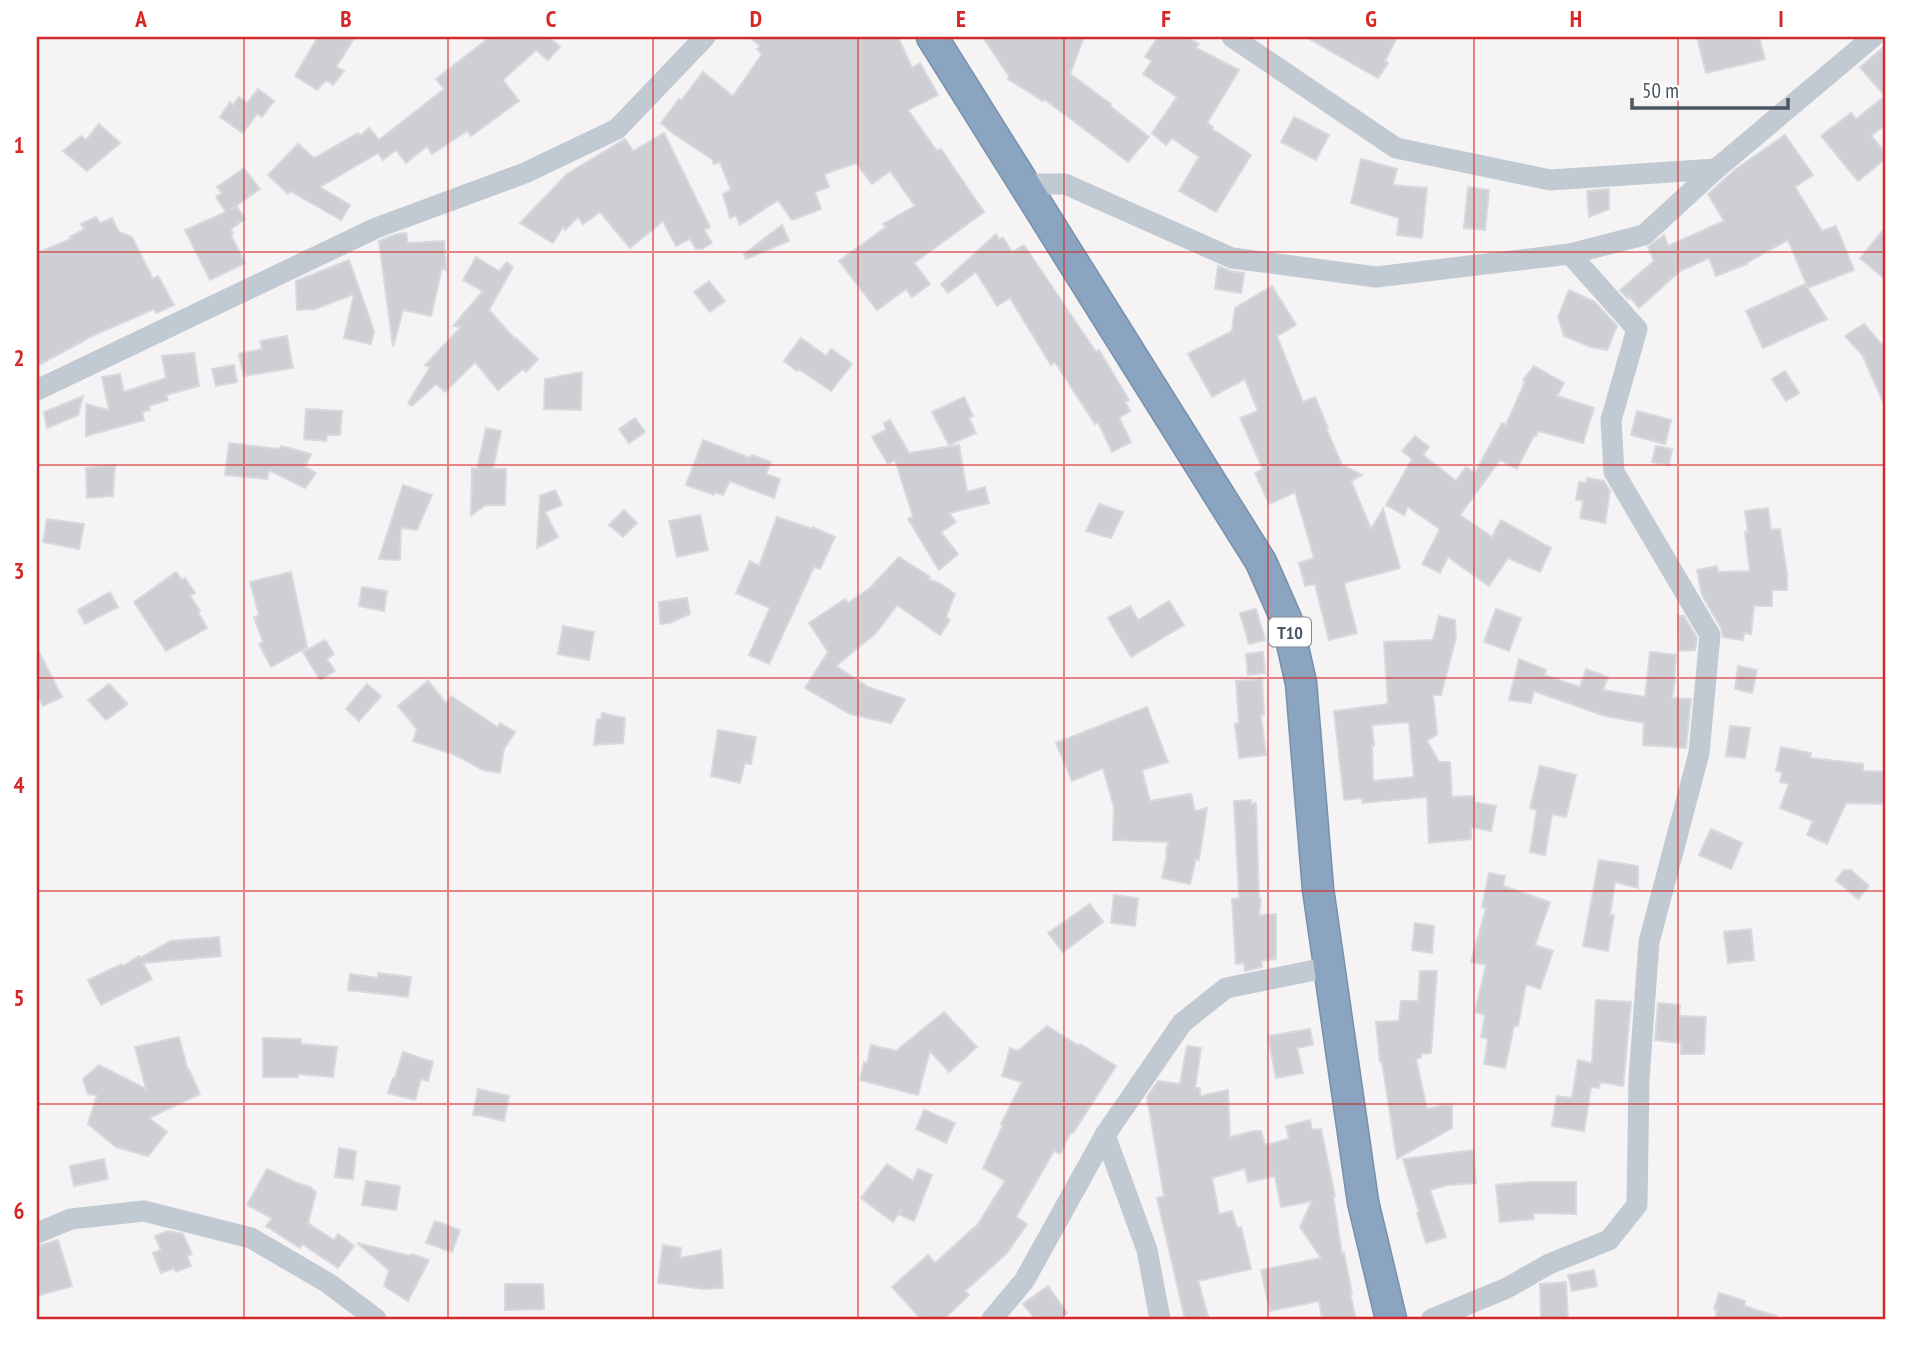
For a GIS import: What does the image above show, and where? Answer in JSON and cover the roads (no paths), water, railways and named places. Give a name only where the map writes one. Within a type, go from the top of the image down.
[{"type":"highway","name":"T10","points":[[932,37],[1261,562],[1287,621],[1301,682],[1315,865],[1363,1202],[1391,1319]]},
{"type":"street","points":[[37,390],[376,228],[526,173],[617,129],[705,37]]},
{"type":"street","points":[[1232,37],[1396,148],[1550,180],[1716,169]]},
{"type":"street","points":[[1023,184],[1065,184],[1232,258],[1376,277],[1570,254],[1644,235],[1716,169],[1873,37]]},
{"type":"street","points":[[1432,1319],[1507,1288],[1549,1264],[1609,1240],[1637,1205],[1639,1079],[1649,942],[1699,753],[1710,635],[1614,472],[1611,420],[1637,329],[1570,254]]},
{"type":"street","points":[[992,1319],[1024,1281],[1105,1135],[1182,1023],[1226,988],[1330,967]]},
{"type":"street","points":[[1105,1135],[1147,1250],[1160,1319]]},
{"type":"street","points":[[37,1233],[71,1219],[144,1211],[251,1238],[328,1283],[376,1319]]}]
